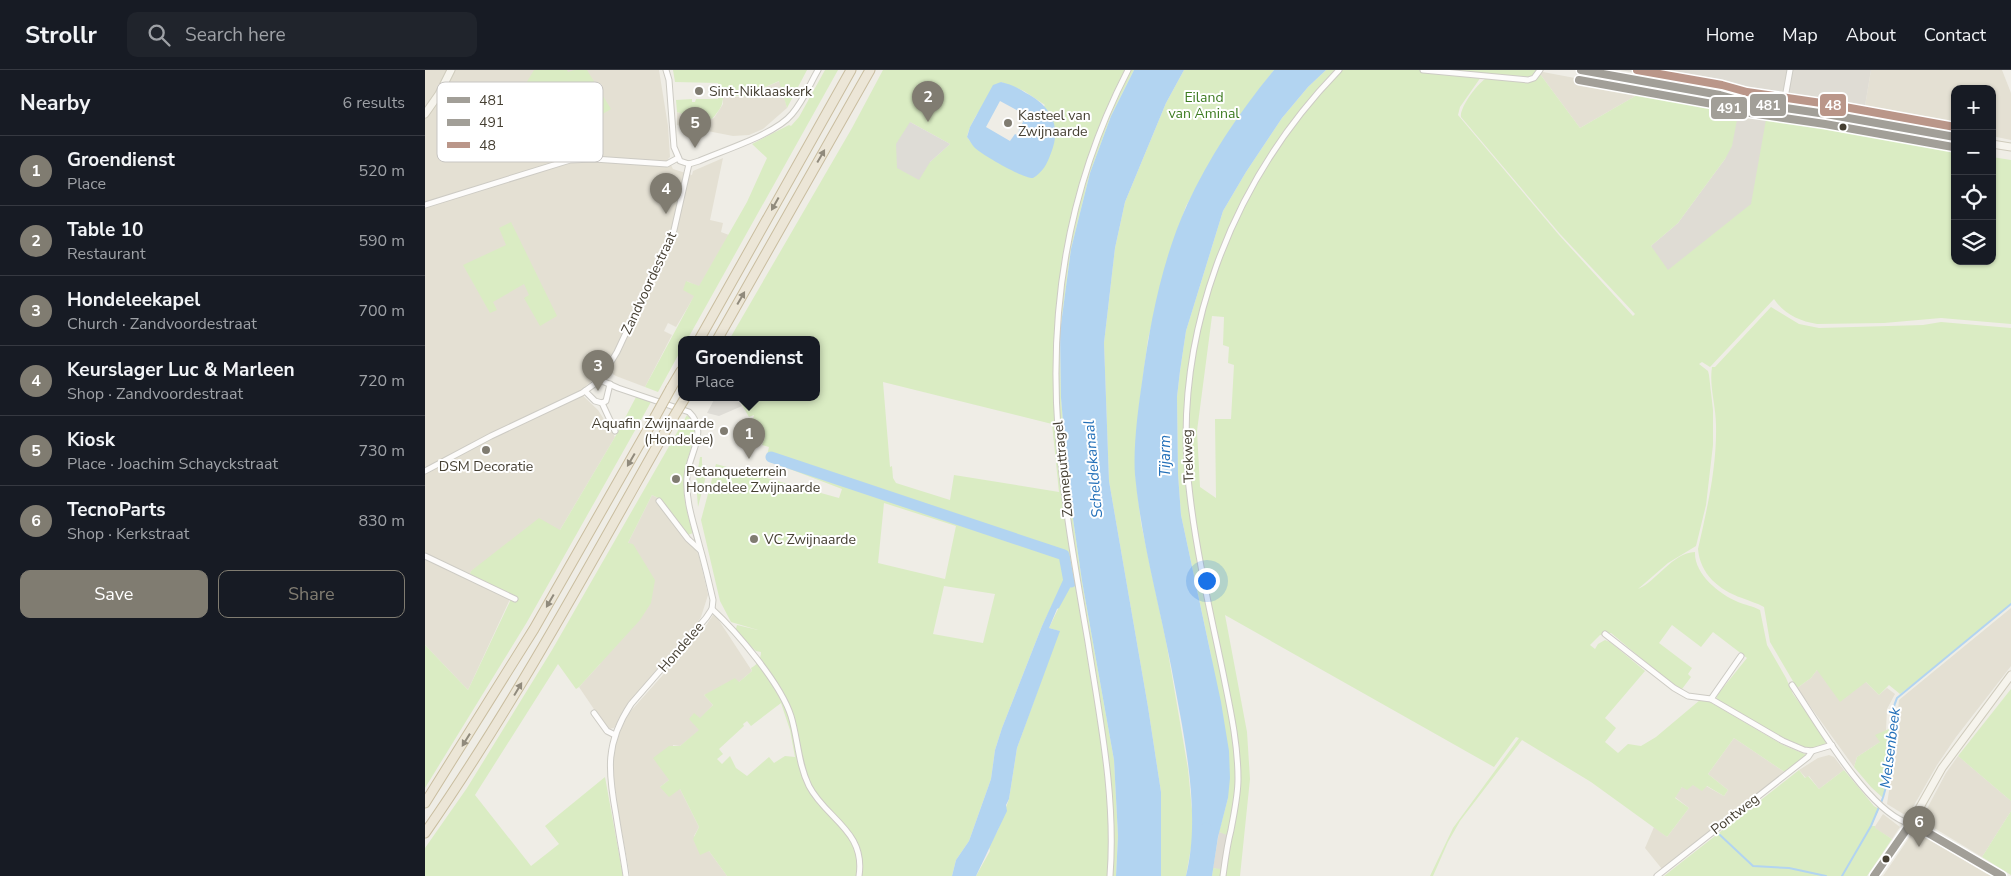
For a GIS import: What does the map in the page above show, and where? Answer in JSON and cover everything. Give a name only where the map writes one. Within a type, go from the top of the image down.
[{"type":"highway","points":[[701,336],[851,70]]},
{"type":"highway","points":[[719,336],[870,70]]},
{"type":"highway","points":[[425,803],[534,629],[678,376]]},
{"type":"highway","points":[[425,833],[467,773],[547,642],[683,401]]},
{"type":"main road","points":[[445,82],[451,70]]},
{"type":"main road","points":[[1581,70],[1719,95],[1739,101],[1783,109],[1826,114],[1951,136]]},
{"type":"main road","points":[[425,114],[437,97]]},
{"type":"main road","points":[[1996,145],[2011,147]]},
{"type":"main road","points":[[1874,876],[1911,823],[1942,768],[2011,675]]},
{"type":"street","points":[[666,70],[669,80],[674,148],[678,158],[684,163],[689,164],[767,131],[788,119],[798,106],[818,70]]},
{"type":"street","name":"Zonneputtragel","points":[[1110,876],[1112,829],[1109,775],[1062,475],[1055,356],[1060,290],[1075,208],[1101,127],[1128,70]]},
{"type":"street","name":"Trekweg","points":[[1223,876],[1238,792],[1238,765],[1233,721],[1190,498],[1187,424],[1193,358],[1207,292],[1222,249],[1242,205],[1279,142],[1311,100],[1339,70]]},
{"type":"street","points":[[1423,70],[1528,80],[1534,78],[1540,70]]},
{"type":"street","points":[[1783,109],[1790,70]]},
{"type":"street","points":[[603,159],[667,164],[678,158]]},
{"type":"street","points":[[425,205],[564,162]]},
{"type":"street","name":"Zandvoordestraat","points":[[425,471],[585,390],[600,380],[617,352],[674,230],[689,164]]},
{"type":"street","name":"Hondelee","points":[[600,380],[689,412],[696,418],[699,432],[688,466],[686,490],[690,514],[713,600],[712,609],[706,618],[623,715],[615,735],[609,756],[610,785],[626,876]]},
{"type":"street","points":[[602,403],[606,401],[610,384]]},
{"type":"street","points":[[585,390],[595,401],[602,403],[615,431]]},
{"type":"street","points":[[659,501],[688,539],[701,550]]},
{"type":"street","points":[[425,556],[515,599]]},
{"type":"street","points":[[712,609],[757,658],[787,703],[809,786],[848,831],[854,841],[859,862],[859,876]]},
{"type":"street","points":[[1605,634],[1688,696],[1711,700],[1783,741],[1812,751]]},
{"type":"street","points":[[1711,700],[1741,656]]},
{"type":"street","points":[[1792,686],[1832,745],[1876,800],[1905,822],[1911,823],[2003,876]]},
{"type":"street","points":[[594,713],[607,731],[615,735]]},
{"type":"street","name":"Pontweg","points":[[1657,876],[1808,757],[1812,751],[1832,745]]},
{"type":"shaded area","points":[[425,70],[659,70],[668,126],[670,157],[668,159],[673,169],[692,175],[693,171],[723,158],[710,220],[723,223],[721,232],[729,235],[699,287],[687,281],[695,295],[676,327],[668,323],[664,331],[672,335],[645,387],[616,376],[602,368],[596,377],[579,392],[598,410],[615,437],[560,530],[471,571],[469,580],[510,599],[468,690],[425,645]]},
{"type":"shaded area","points":[[1620,70],[1871,70],[1864,112]]},
{"type":"shaded area","points":[[1871,70],[2002,70],[2011,93],[2011,140],[1996,137],[1996,85],[1951,85],[1951,128],[1864,112]]},
{"type":"shaded area","points":[[1543,72],[1644,91],[1580,128],[1540,74]]},
{"type":"shaded area","points":[[780,81],[787,108],[763,129],[749,135],[733,136],[677,125],[677,112],[706,121],[714,118],[723,104],[723,96],[741,97]]},
{"type":"shaded area","points":[[1739,109],[1771,115],[1755,214],[1666,286],[1651,246],[1678,223],[1725,159]]},
{"type":"shaded area","points":[[910,122],[950,144],[930,162],[919,180],[897,168],[896,144]]},
{"type":"shaded area","points":[[713,401],[740,401],[742,406],[719,416],[707,413]]},
{"type":"shaded area","points":[[652,495],[658,498],[688,535],[699,556],[708,595],[701,617],[696,625],[631,700],[614,728],[609,729],[579,687],[600,664],[628,543]]},
{"type":"shaded area","points":[[2011,608],[2011,666],[1956,737],[1937,765],[1909,814],[1905,815],[1887,804],[1899,700]]},
{"type":"shaded area","points":[[713,615],[716,616],[752,671],[739,682],[704,695],[713,705],[700,719],[700,730],[680,746],[673,745],[669,780],[660,787],[680,789],[699,827],[694,836],[709,851],[727,876],[630,876],[614,789],[613,759],[616,741],[629,713],[703,630]]},
{"type":"shaded area","points":[[1817,670],[1866,682],[1879,695],[1887,688],[1895,694],[1887,709],[1886,731],[1880,742],[1857,757],[1854,767],[1797,688],[1811,678]]},
{"type":"shaded area","points":[[1734,738],[1786,773],[1662,869],[1645,848],[1654,827],[1667,837],[1689,808],[1675,797],[1682,787],[1693,785],[1706,786],[1724,796],[1728,790],[1708,774]]},
{"type":"shaded area","points":[[1829,755],[1834,757],[1844,770],[1819,789],[1809,776],[1806,778],[1799,770],[1818,758]]},
{"type":"shaded area","points":[[1958,756],[2011,801],[2011,811],[1982,857],[1921,820],[1946,773]]},
{"type":"shaded area","points":[[1883,814],[1900,827],[1892,839],[1874,828]]},
{"type":"shaded area","points":[[1219,832],[1227,834],[1221,870],[1213,868]]},
{"type":"shaded area","points":[[1921,834],[1987,874],[1988,872],[1994,876],[1883,876],[1911,835]]},
{"type":"green space","points":[[534,70],[567,70],[568,72],[587,70],[594,82],[527,82]]},
{"type":"green space","points":[[673,70],[807,70],[787,108],[779,81],[745,96],[723,96],[723,101],[716,114],[712,118],[703,121],[677,112],[676,100],[692,99],[692,102],[695,102],[696,99],[718,99],[718,83],[675,82]]},
{"type":"green space","points":[[825,70],[838,70],[689,336],[678,336],[678,355],[658,392],[645,387],[694,296],[683,290],[686,281],[699,286],[747,202],[767,158],[752,144],[789,125],[791,126],[799,117]]},
{"type":"green space","points":[[883,70],[1134,70],[1111,116],[1090,173],[1071,249],[1060,332],[1061,398],[1069,491],[1082,581],[1114,760],[1118,836],[1116,876],[976,876],[990,851],[989,846],[998,830],[1009,799],[1017,748],[1059,631],[1049,628],[1067,590],[1064,580],[1042,626],[1002,728],[995,750],[991,779],[969,841],[956,860],[952,876],[727,876],[709,851],[700,855],[693,839],[699,827],[680,789],[669,797],[660,787],[669,780],[653,758],[669,746],[680,746],[699,730],[689,719],[694,713],[700,718],[713,705],[704,695],[735,678],[739,682],[752,671],[751,668],[758,662],[761,655],[761,652],[756,651],[735,632],[737,625],[758,630],[731,622],[720,601],[701,520],[716,464],[839,498],[842,489],[766,460],[769,447],[762,445],[765,437],[750,431],[754,415],[749,417],[740,401],[820,401],[820,336],[731,336],[852,128]],"holes":[[[1001,82],[1024,91],[1045,105],[995,160],[973,145],[967,137],[977,115]],[[910,122],[950,144],[930,162]],[[883,382],[1052,424],[1059,492],[954,475],[950,500],[896,483],[893,478],[892,466],[890,467]],[[884,503],[956,526],[945,579],[878,563]],[[944,586],[995,594],[983,643],[933,634]],[[781,703],[790,730],[795,757],[785,756],[774,763],[769,757],[747,776],[736,768],[730,756],[722,764],[717,759],[723,754],[719,749],[747,721],[751,726]]]},
{"type":"green space","name":"Eiland van Aminal","points":[[1184,70],[1274,70],[1233,125],[1186,206],[1170,253],[1148,339],[1139,407],[1135,472],[1141,523],[1166,641],[1188,769],[1194,831],[1186,876],[1161,876],[1161,792],[1109,481],[1104,343],[1115,248],[1125,202],[1166,103]]},
{"type":"green space","points":[[1326,70],[1536,70],[1535,75],[1530,78],[1481,77],[1460,107],[1458,115],[1559,235],[1633,316],[1635,314],[1560,234],[1461,117],[1466,101],[1487,78],[1530,81],[1540,74],[1580,128],[1644,91],[1739,109],[1732,146],[1725,159],[1678,223],[1651,246],[1668,270],[1751,204],[1767,114],[1771,115],[1771,119],[1951,149],[1951,265],[1996,265],[1996,158],[2011,160],[2011,324],[1941,318],[1884,323],[1817,324],[1793,316],[1782,309],[1774,299],[1710,367],[1702,362],[1699,364],[1708,371],[1709,375],[1713,410],[1713,445],[1706,505],[1696,546],[1668,563],[1638,589],[1652,580],[1679,557],[1695,552],[1699,568],[1709,582],[1723,594],[1760,610],[1767,645],[1793,694],[1823,734],[1826,743],[1816,749],[1790,743],[1716,699],[1747,658],[1713,632],[1701,647],[1672,625],[1659,643],[1692,668],[1688,674],[1691,677],[1682,689],[1672,684],[1611,633],[1600,635],[1590,645],[1595,649],[1598,644],[1605,640],[1610,642],[1645,671],[1605,718],[1616,728],[1605,742],[1618,753],[1628,744],[1641,746],[1656,737],[1700,700],[1710,702],[1783,745],[1807,755],[1786,773],[1734,738],[1708,774],[1728,790],[1724,796],[1707,786],[1702,791],[1693,785],[1687,790],[1682,787],[1675,798],[1689,808],[1667,837],[1591,782],[1522,740],[1460,821],[1448,842],[1433,876],[1430,876],[1453,828],[1519,738],[1516,737],[1494,767],[1225,615],[1247,732],[1250,779],[1240,876],[1212,876],[1213,868],[1221,869],[1227,835],[1219,832],[1228,798],[1211,655],[1181,515],[1178,474],[1177,397],[1186,331],[1223,211],[1282,118],[1308,87]],"holes":[[[1212,316],[1224,317],[1223,345],[1229,347],[1228,363],[1234,365],[1231,419],[1215,419],[1216,498],[1200,487],[1197,431]]]},
{"type":"green space","points":[[603,96],[611,109],[603,114]]},
{"type":"green space","points":[[511,222],[557,316],[540,326],[524,298],[529,295],[524,284],[493,302],[497,310],[490,313],[463,265],[506,245],[499,228]]},
{"type":"green space","points":[[1771,307],[1799,324],[1819,328],[1923,325],[1941,322],[2011,328],[2011,604],[1900,694],[1889,685],[1879,695],[1866,682],[1840,702],[1817,670],[1811,678],[1797,688],[1770,642],[1764,607],[1734,595],[1718,586],[1702,566],[1698,549],[1711,488],[1716,441],[1711,381],[1712,367],[1715,367]]},
{"type":"green space","points":[[636,397],[651,402],[527,622],[425,788],[425,645],[468,690],[513,595],[470,574],[471,571],[539,518],[560,530],[615,437]]},
{"type":"green space","points":[[687,415],[695,424],[684,478],[684,494],[693,533],[688,535],[658,498],[652,495],[628,543],[633,544],[655,580],[651,603],[640,620],[576,689],[558,664],[475,795],[531,866],[559,844],[545,826],[605,777],[623,876],[425,876],[425,848],[467,788],[552,650]]},
{"type":"green space","points":[[700,457],[702,457],[702,464],[707,472],[698,507],[696,481]]},
{"type":"green space","points":[[2011,689],[2011,801],[1958,756]]},
{"type":"green space","points":[[1891,728],[1890,763],[1883,798],[1854,767],[1857,757],[1880,742],[1875,735]]},
{"type":"green space","points":[[1799,770],[1805,778],[1808,776],[1819,789],[1844,770],[1874,806],[1879,809],[1871,826],[1875,826],[1875,828],[1892,839],[1867,876],[1664,876]]},
{"type":"green space","points":[[2011,811],[2011,875],[1982,857]]},
{"type":"water","name":"Scheldekanaal","points":[[1134,70],[1184,70],[1166,103],[1125,202],[1115,248],[1104,343],[1109,481],[1161,792],[1161,876],[1116,876],[1118,836],[1114,760],[1082,581],[1069,491],[1061,398],[1060,332],[1071,249],[1090,173],[1111,116]]},
{"type":"water","points":[[1274,70],[1326,70],[1308,87],[1282,118],[1223,211],[1186,331],[1177,397],[1178,474],[1181,515],[1221,702],[1229,751],[1230,778],[1228,798],[1218,837],[1212,876],[1186,876],[1192,825],[1189,771],[1176,691],[1138,499],[1135,475],[1137,416],[1153,314],[1164,269],[1178,226],[1215,152],[1237,118]]},
{"type":"water","points":[[1001,82],[1020,89],[1042,104],[1052,118],[1055,126],[1054,143],[1044,167],[1033,178],[1002,166],[974,147],[967,137],[970,127],[993,85]],"holes":[[[1000,101],[1026,115],[1017,135],[1015,134],[1010,141],[986,127]]]},
{"type":"water","points":[[1063,580],[1069,582],[1070,588],[1057,609],[1049,628],[1060,631],[1017,748],[1009,799],[1006,805],[1007,811],[976,876],[952,876],[956,860],[969,841],[991,779],[995,750],[1002,728],[1042,626]]},
{"type":"waterway","points":[[771,457],[1064,555],[1069,582],[1071,582]]},
{"type":"waterway","name":"Melsenbeek","points":[[1881,803],[1888,776],[1891,722],[1897,698],[2011,604]]},
{"type":"waterway","name":"Melsenbeek","points":[[1842,876],[1871,826],[1879,807]]},
{"type":"waterway","name":"Tijarm","points":[[1200,876],[1206,828]]},
{"type":"waterway","points":[[1720,835],[1753,866],[1789,868],[1826,876]]},
{"type":"transit line","name":"481","points":[[1581,70],[1720,95],[1745,102],[1951,136]]},
{"type":"transit line","name":"48","points":[[1637,70],[1722,85],[1747,92],[1828,104],[1951,126]]},
{"type":"transit line","name":"491","points":[[1579,80],[1718,105],[1743,112],[1825,124],[1951,147]]},
{"type":"transit line","name":"481","points":[[1911,823],[2002,876]]},
{"type":"transit line","name":"481","points":[[1874,876],[1911,823]]},
{"type":"place","name":"Sint-Niklaaskerk","points":[[699,91]]},
{"type":"place","name":"Table 10","points":[[928,122]]},
{"type":"place","name":"Kasteel van Zwijnaarde","points":[[1008,123]]},
{"type":"place","name":"Kiosk","points":[[695,148]]},
{"type":"place","name":"Keurslager Luc & Marleen","points":[[666,214]]},
{"type":"place","name":"Hondeleekapel","points":[[598,391]]},
{"type":"place","name":"Aquafin Zwijnaarde (Hondelee)","points":[[724,431]]},
{"type":"place","name":"DSM Decoratie","points":[[486,450]]},
{"type":"place","name":"Groendienst","points":[[749,459]]},
{"type":"place","name":"Petanqueterrein Hondelee Zwijnaarde","points":[[676,479]]},
{"type":"place","name":"VC Zwijnaarde","points":[[754,539]]},
{"type":"place","name":"TecnoParts","points":[[1919,847]]}]
